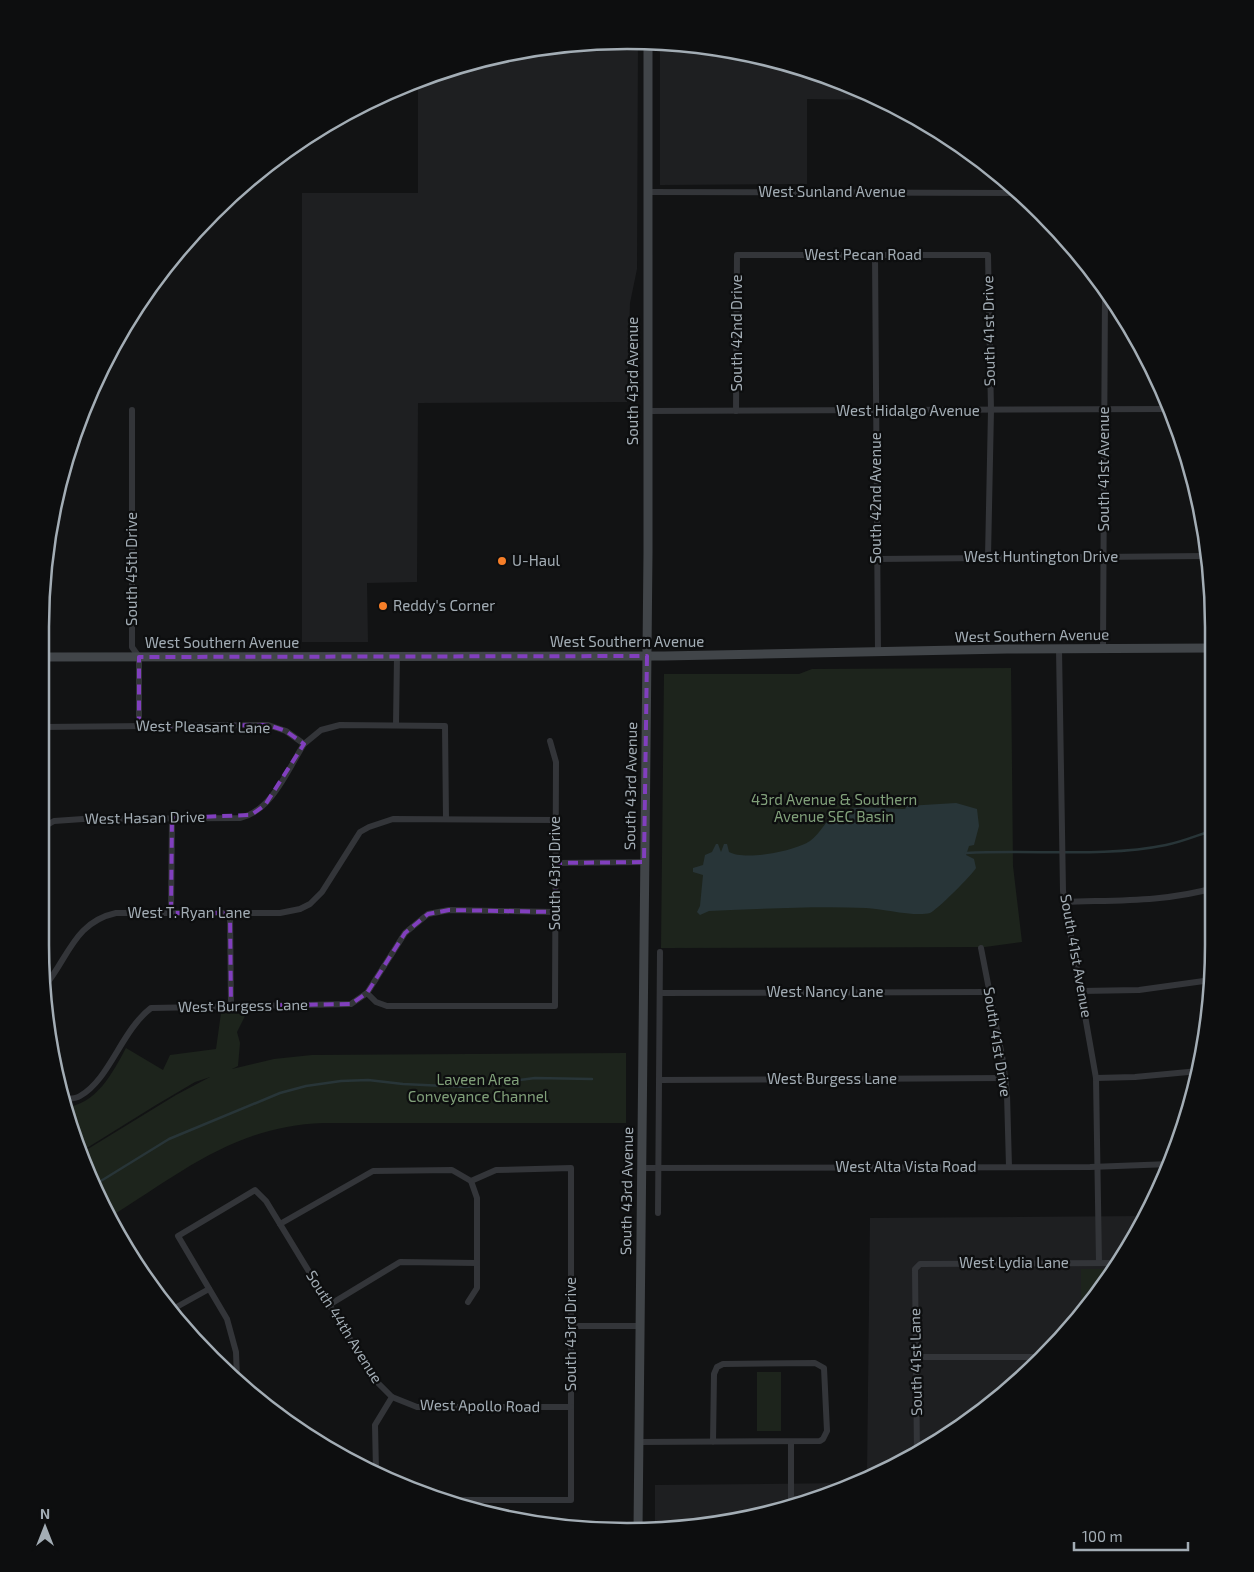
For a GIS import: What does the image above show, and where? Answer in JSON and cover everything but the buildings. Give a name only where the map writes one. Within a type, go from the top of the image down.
[{"type":"main road","name":"South 43rd Avenue","points":[[638,1523],[647,656],[648,50]]},
{"type":"main road","name":"West Southern Avenue","points":[[49,657],[647,656],[1205,648]]},
{"type":"street","name":"West Sunland Avenue","points":[[647,192],[1009,193]]},
{"type":"street","name":"West Pecan Road","points":[[737,255],[988,255]]},
{"type":"street","name":"South 42nd Drive","points":[[736,412],[737,255]]},
{"type":"street","name":"South 42nd Avenue","points":[[876,255],[878,652]]},
{"type":"street","name":"South 41st Drive","points":[[988,255],[991,410],[988,557]]},
{"type":"street","name":"South 41st Avenue","points":[[1103,648],[1104,300]]},
{"type":"street","name":"West Hidalgo Avenue","points":[[647,412],[1162,409]]},
{"type":"street","name":"South 45th Drive","points":[[132,410],[132,647],[139,657],[139,726]]},
{"type":"street","name":"West Huntington Drive","points":[[877,559],[1200,556]]},
{"type":"street","name":"South 41st Avenue","points":[[1059,649],[1065,902],[1096,1078],[1099,1166],[1099,1263]]},
{"type":"street","points":[[396,725],[397,656]]},
{"type":"street","name":"West Pleasant Lane","points":[[49,726],[268,725],[286,731],[304,744]]},
{"type":"street","points":[[304,744],[321,730],[340,725],[445,726],[446,819],[556,820]]},
{"type":"street","name":"South 43rd Drive","points":[[366,993],[376,1002],[387,1006],[555,1006],[556,762],[550,741]]},
{"type":"street","name":"West Hasan Drive","points":[[49,824],[54,821],[83,818],[240,818],[251,815],[265,805],[304,744]]},
{"type":"street","points":[[171,913],[172,818]]},
{"type":"street","name":"West T. Ryan Lane","points":[[50,979],[83,929],[100,917],[116,913],[280,913],[300,909],[310,904],[322,892],[360,832],[393,818],[446,819]]},
{"type":"street","points":[[556,863],[644,862]]},
{"type":"street","points":[[1065,902],[1173,898],[1205,890]]},
{"type":"street","points":[[366,993],[405,933],[417,921],[428,914],[449,910],[555,912]]},
{"type":"street","points":[[230,912],[231,1006]]},
{"type":"street","name":"South 41st Drive","points":[[980,948],[1005,1078],[1009,1166]]},
{"type":"street","name":"South 43rd Avenue","points":[[658,1213],[660,952]]},
{"type":"street","points":[[1081,991],[1139,990],[1204,981]]},
{"type":"street","name":"West Nancy Lane","points":[[660,993],[989,992]]},
{"type":"street","name":"West Burgess Lane","points":[[69,1099],[80,1097],[98,1081],[138,1018],[151,1008],[351,1004],[366,993]]},
{"type":"street","points":[[1096,1078],[1135,1078],[1191,1072]]},
{"type":"street","name":"West Burgess Lane","points":[[659,1080],[1005,1078]]},
{"type":"street","name":"West Alta Vista Road","points":[[641,1168],[1162,1164]]},
{"type":"street","name":"South 43rd Drive","points":[[464,1500],[571,1500],[572,1168],[496,1170],[471,1182]]},
{"type":"street","points":[[280,1224],[373,1171],[452,1170],[471,1182],[477,1198],[477,1288],[468,1302]]},
{"type":"street","name":"South 44th Avenue","points":[[210,1289],[178,1236],[256,1190],[266,1201],[375,1380],[392,1397],[375,1425],[376,1466]]},
{"type":"street","points":[[329,1305],[400,1262],[477,1263]]},
{"type":"street","name":"West Lydia Lane","points":[[915,1269],[920,1264],[1110,1263]]},
{"type":"street","name":"South 41st Lane","points":[[915,1269],[919,1444]]},
{"type":"street","points":[[177,1308],[210,1289],[227,1320],[236,1352],[237,1371]]},
{"type":"street","points":[[571,1326],[640,1326]]},
{"type":"street","points":[[917,1357],[1033,1357]]},
{"type":"street","points":[[639,1442],[713,1442],[791,1442],[820,1441],[826,1435],[824,1368],[819,1364],[723,1364],[718,1366],[714,1374],[713,1442]]},
{"type":"street","name":"West Apollo Road","points":[[392,1397],[417,1407],[571,1407]]},
{"type":"street","points":[[791,1442],[792,1499]]},
{"type":"highlighted area","points":[[647,656],[644,862],[556,863],[555,912],[449,910],[428,914],[405,933],[367,993],[351,1004],[231,1006],[230,913],[171,913],[172,818],[251,815],[265,805],[304,744],[286,731],[268,725],[139,726],[139,657]]},
{"type":"shaded area","points":[[638,49],[637,269],[630,303],[627,402],[418,403],[417,582],[367,583],[368,642],[302,642],[302,193],[418,193],[418,88],[477,68],[514,60],[589,50]]},
{"type":"shaded area","points":[[660,50],[702,54],[777,68],[813,79],[864,100],[807,99],[807,184],[660,185]]},
{"type":"shaded area","points":[[956,803],[977,809],[979,826],[974,845],[969,846],[966,855],[974,859],[976,868],[954,892],[930,913],[916,914],[866,908],[827,907],[709,911],[700,915],[697,912],[700,906],[703,875],[693,872],[693,868],[703,865],[705,855],[712,852],[716,844],[718,844],[721,852],[724,844],[727,844],[729,852],[736,855],[770,854],[803,845],[810,841],[833,815],[845,810],[862,808],[905,809],[907,806]]},
{"type":"shaded area","points":[[1138,1216],[1108,1266],[1086,1297],[1036,1354],[979,1404],[948,1426],[916,1446],[867,1471],[870,1218]]},
{"type":"shaded area","points":[[838,1483],[777,1504],[740,1512],[655,1522],[655,1485]]},
{"type":"green space","name":"43rd Avenue & Southern Avenue SEC Basin","points":[[1011,668],[1013,866],[1022,942],[985,947],[661,948],[664,674],[799,674],[812,669]]},
{"type":"green space","name":"Laveen Area Conveyance Channel","points":[[221,1013],[246,1014],[237,1032],[240,1043],[238,1066],[232,1069],[274,1059],[312,1055],[626,1053],[626,1123],[323,1123],[291,1126],[236,1142],[185,1169],[115,1214],[87,1150],[176,1095],[210,1077],[195,1082],[86,1149],[71,1106],[85,1101],[102,1086],[126,1048],[163,1070],[170,1055],[216,1049]]},
{"type":"green space","points":[[1081,1269],[1106,1269],[1086,1297],[1081,1303]]},
{"type":"green space","points":[[757,1372],[781,1372],[781,1431],[757,1431]]},
{"type":"waterway","points":[[966,853],[1092,852],[1142,849],[1172,844],[1205,833]]},
{"type":"waterway","points":[[100,1182],[169,1139],[280,1093],[306,1086],[341,1081],[368,1080],[466,1087],[535,1078],[592,1079]]},
{"type":"place","name":"U-Haul","points":[[502,561]]},
{"type":"place","name":"Reddy's Corner","points":[[383,606]]}]
